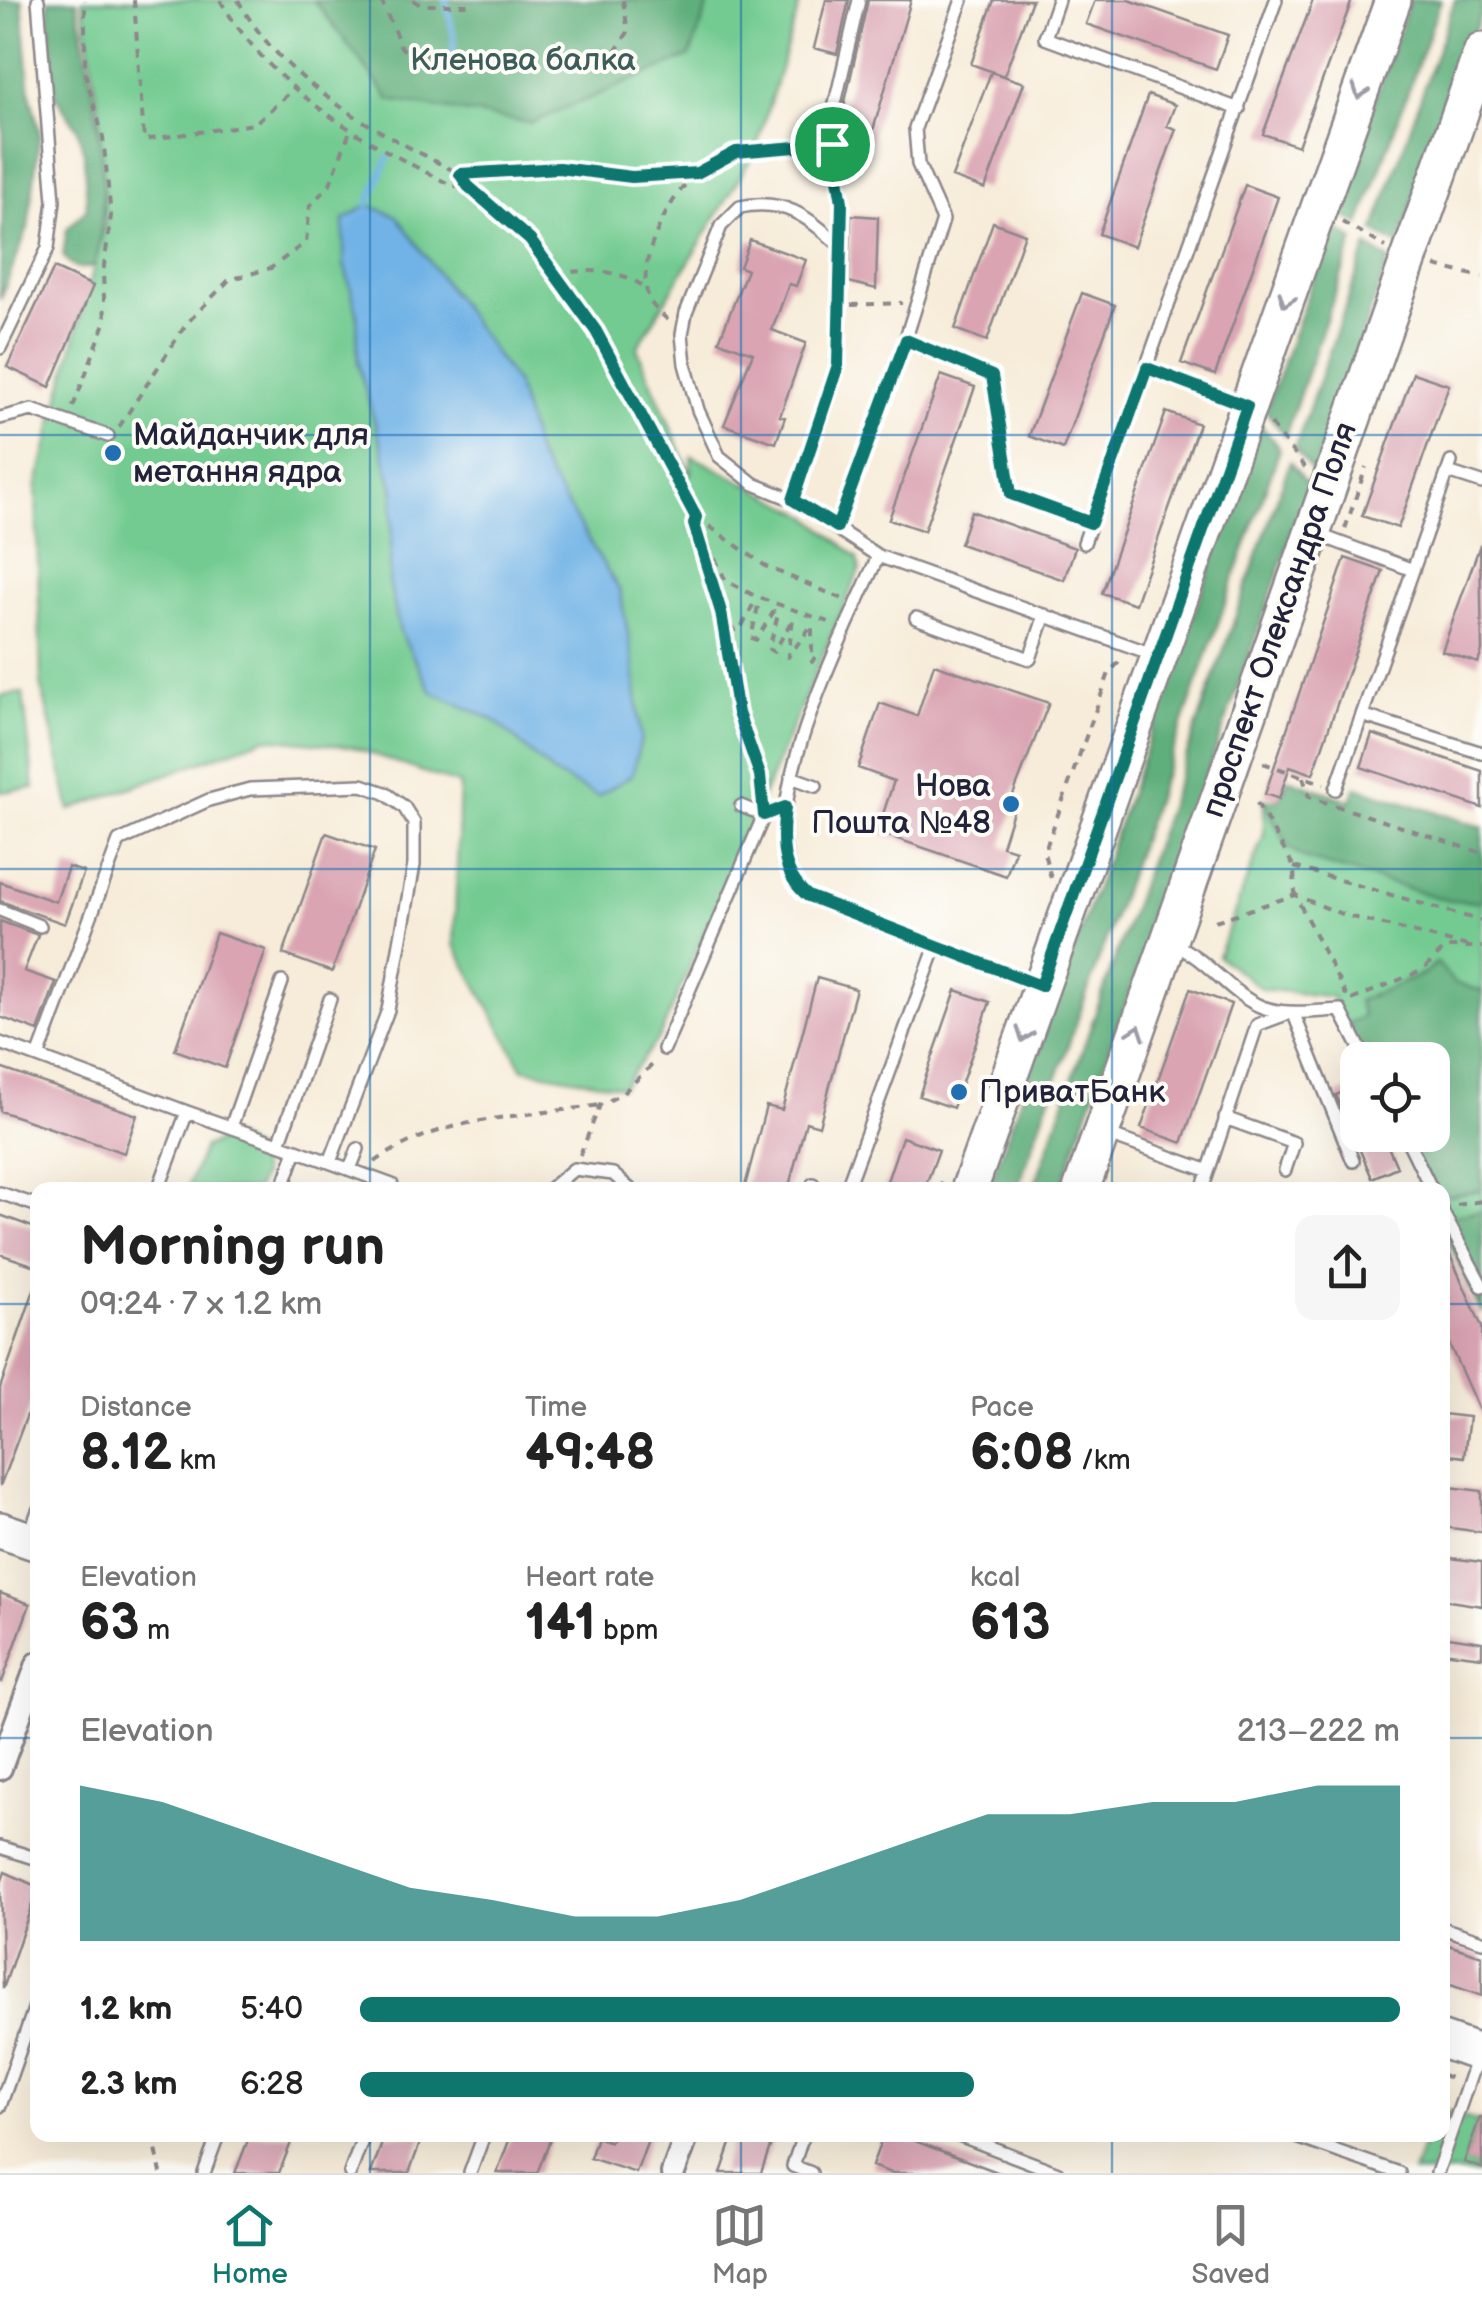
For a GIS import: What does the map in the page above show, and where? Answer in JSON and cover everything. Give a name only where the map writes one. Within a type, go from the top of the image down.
[{"type":"main road","points":[[957,1181],[1041,986],[1146,651],[1254,409],[1393,0]]},
{"type":"main road","name":"проспект Олександра Поля","points":[[1084,1182],[1311,532],[1342,490],[1482,51]]},
{"type":"main road","points":[[1450,2043],[1480,2054]]},
{"type":"street","points":[[0,1768],[4,1743],[30,1683]]},
{"type":"street","points":[[673,2173],[685,2142]]},
{"type":"lane","points":[[0,348],[48,248],[54,201],[38,0]]},
{"type":"lane","points":[[793,500],[838,365],[842,202],[828,134],[859,0]]},
{"type":"lane","points":[[837,527],[920,302],[942,220],[918,164],[914,128],[962,0]]},
{"type":"lane","points":[[1058,0],[1045,38],[1240,109]]},
{"type":"lane","points":[[1084,543],[1276,0]]},
{"type":"lane","points":[[841,246],[796,210],[772,203],[740,206],[721,226],[682,328],[690,388],[720,456],[754,484],[793,500],[878,556],[1146,651]]},
{"type":"lane","points":[[906,340],[992,376],[1011,494],[1091,523]]},
{"type":"lane","points":[[1147,368],[1254,409]]},
{"type":"lane","points":[[0,418],[32,410],[108,436]]},
{"type":"lane","points":[[1336,789],[1450,466],[1482,483]]},
{"type":"lane","points":[[1311,532],[1413,570]]},
{"type":"lane","points":[[878,556],[841,640],[791,777],[785,807],[785,863],[798,888],[808,896],[1041,986]]},
{"type":"lane","points":[[916,618],[1030,658],[1045,615]]},
{"type":"lane","points":[[1362,714],[1482,753]]},
{"type":"lane","points":[[791,777],[816,786]]},
{"type":"lane","points":[[38,1056],[119,841],[209,800],[250,789],[342,784],[384,792],[404,807],[414,823],[414,865],[388,1010],[330,1162]]},
{"type":"lane","points":[[741,806],[764,815],[785,807]]},
{"type":"lane","points":[[664,1049],[764,815]]},
{"type":"lane","points":[[0,910],[40,926]]},
{"type":"lane","points":[[1168,943],[1191,951],[1260,1006],[1292,1012],[1340,1010],[1357,1042]]},
{"type":"lane","points":[[849,1182],[936,946]]},
{"type":"lane","points":[[230,1127],[282,982]]},
{"type":"lane","points":[[279,1144],[330,999]]},
{"type":"lane","points":[[1204,1182],[1257,1025],[1292,1012]]},
{"type":"lane","points":[[1292,1012],[1353,1160]]},
{"type":"lane","points":[[0,1043],[384,1182]]},
{"type":"lane","points":[[161,1182],[187,1112]]},
{"type":"lane","points":[[1226,1118],[1294,1143],[1285,1170]]},
{"type":"lane","points":[[1102,1132],[1206,1170]]},
{"type":"lane","points":[[355,1171],[358,1148]]},
{"type":"lane","points":[[285,1182],[296,1150]]},
{"type":"lane","points":[[1413,1152],[1428,1182]]},
{"type":"lane","points":[[559,1182],[574,1169],[612,1174],[622,1182]]},
{"type":"lane","points":[[0,1193],[30,1203]]},
{"type":"lane","points":[[1450,1224],[1482,1286]]},
{"type":"lane","points":[[0,1847],[30,1856]]},
{"type":"lane","points":[[1450,1931],[1482,1941]]},
{"type":"lane","points":[[0,2106],[30,2021]]},
{"type":"lane","points":[[1450,2139],[1480,2054]]},
{"type":"lane","points":[[204,2173],[215,2142]]},
{"type":"lane","points":[[350,2173],[361,2142]]},
{"type":"lane","points":[[470,2173],[481,2142]]},
{"type":"lane","points":[[800,2142],[792,2170],[811,2173]]},
{"type":"lane","points":[[977,2142],[1058,2173]]},
{"type":"lane","points":[[1311,2142],[1399,2173]]},
{"type":"lane","points":[[1438,2173],[1449,2142]]},
{"type":"path","points":[[66,420],[105,323],[103,272],[111,216],[102,138],[85,73],[85,0]]},
{"type":"path","points":[[134,0],[144,140],[254,124],[293,90]]},
{"type":"path","points":[[220,0],[255,52],[293,90],[350,132],[453,186],[468,186]]},
{"type":"path","points":[[238,0],[271,45],[352,118],[460,174],[468,186],[530,240],[596,331],[726,581],[757,597],[834,624]]},
{"type":"path","points":[[381,0],[401,47],[414,60],[436,50]]},
{"type":"path","points":[[413,0],[421,5],[468,6]]},
{"type":"path","points":[[615,52],[628,32],[623,0]]},
{"type":"path","points":[[108,436],[123,424],[138,394],[187,323],[229,280],[270,268],[306,242],[310,206],[330,184],[350,132]]},
{"type":"path","points":[[646,289],[650,256],[665,211],[697,173],[736,152],[832,144]]},
{"type":"path","points":[[460,174],[559,168],[632,177],[697,173]]},
{"type":"path","points":[[1332,216],[1390,249]]},
{"type":"path","points":[[1426,262],[1482,277]]},
{"type":"path","points":[[557,276],[579,270],[638,281],[652,304],[682,328]]},
{"type":"path","points":[[865,305],[920,302]]},
{"type":"path","points":[[1254,409],[1314,480],[1342,490]]},
{"type":"path","points":[[696,517],[767,568],[835,597]]},
{"type":"path","points":[[696,517],[694,524],[721,612],[738,713],[760,775],[764,815]]},
{"type":"path","points":[[721,612],[734,630],[740,630],[754,603],[758,606],[752,638],[756,640],[774,611],[778,614],[768,649],[774,652],[793,618],[788,657],[812,625],[812,662],[828,635],[841,640]]},
{"type":"path","points":[[1046,891],[1051,878],[1044,853],[1109,673],[1146,651]]},
{"type":"path","points":[[1263,763],[1336,789]]},
{"type":"path","points":[[1303,777],[1309,797],[1482,853]]},
{"type":"path","points":[[1257,803],[1294,867],[1295,895],[1349,1001]]},
{"type":"path","points":[[1294,867],[1482,921]]},
{"type":"path","points":[[1215,921],[1295,895],[1344,915],[1482,949]]},
{"type":"path","points":[[1338,1001],[1349,1001],[1423,970],[1446,947],[1482,949]]},
{"type":"path","points":[[355,1171],[422,1136],[515,1114],[600,1105],[622,1094],[664,1049]]},
{"type":"path","points":[[574,1169],[600,1105]]},
{"type":"path","points":[[1450,1208],[1482,1202]]},
{"type":"path","points":[[154,2142],[161,2173]]},
{"type":"green space","points":[[0,0],[22,0],[30,94],[40,133],[28,228],[0,300],[4,168]]},
{"type":"green space","points":[[48,0],[77,0],[99,133],[101,233],[95,265],[85,268],[77,268],[63,256],[67,229],[87,208],[84,154],[77,128],[54,94]]},
{"type":"green space","points":[[82,0],[801,0],[755,152],[637,348],[691,475],[692,456],[807,515],[858,558],[860,569],[660,1036],[622,1087],[523,1069],[454,944],[460,785],[353,747],[265,738],[70,810],[41,684],[36,488],[105,224],[99,108]]},
{"type":"green space","name":"Кленова балка","points":[[314,0],[710,0],[690,56],[531,123],[390,100]]},
{"type":"green space","points":[[1410,0],[1441,0],[1360,225],[1335,211]]},
{"type":"green space","points":[[1455,0],[1482,0],[1482,10],[1398,245],[1374,231]]},
{"type":"green space","points":[[1332,226],[1354,240],[1285,436],[1266,411]]},
{"type":"green space","points":[[1367,246],[1389,260],[1313,473],[1295,448]]},
{"type":"green space","points":[[1261,425],[1280,449],[1020,1182],[991,1182]]},
{"type":"green space","points":[[1290,462],[1309,486],[1063,1182],[1036,1182]]},
{"type":"green space","points":[[23,693],[34,788],[0,792],[0,696]]},
{"type":"green space","points":[[1287,779],[1351,801],[1356,787],[1482,827],[1482,1314],[1450,1244],[1450,1182],[1420,1182],[1407,1152],[1450,1152],[1450,1042],[1385,1042],[1343,1026],[1332,997],[1262,989],[1218,956],[1264,834],[1264,800],[1280,800]]},
{"type":"green space","points":[[1287,779],[1351,801],[1356,787],[1482,827],[1482,901],[1450,901],[1304,858],[1287,846],[1264,800],[1280,800]]},
{"type":"green space","points":[[1437,962],[1454,983],[1482,991],[1482,1190],[1450,1196],[1450,1182],[1420,1182],[1407,1152],[1450,1152],[1450,1042],[1353,1042],[1343,1026],[1363,1016],[1358,1001],[1424,974]]},
{"type":"green space","points":[[233,1136],[258,1153],[262,1175],[259,1182],[190,1182],[204,1147]]},
{"type":"green space","points":[[1482,1211],[1482,1314],[1450,1244],[1450,1215]]},
{"type":"green space","points":[[1450,2112],[1478,2122],[1464,2161],[1481,2168],[1479,2173],[1413,2173],[1424,2142],[1450,2142]]},
{"type":"water","points":[[368,205],[397,216],[516,383],[538,458],[620,591],[634,665],[641,739],[632,775],[598,796],[554,774],[494,720],[432,692],[400,632],[389,582],[394,491],[358,363],[357,312],[344,264],[344,220]]},
{"type":"building","points":[[826,0],[849,0],[837,54],[814,48]]},
{"type":"building","points":[[868,0],[911,0],[869,144],[838,133]]},
{"type":"building","points":[[994,0],[1032,0],[1004,76],[971,64]]},
{"type":"building","points":[[1095,0],[1129,0],[1228,35],[1216,69],[1086,24]]},
{"type":"building","points":[[1313,0],[1352,0],[1298,146],[1263,134]]},
{"type":"building","points":[[991,72],[1024,83],[985,189],[952,177]]},
{"type":"building","points":[[1148,95],[1175,105],[1167,126],[1176,129],[1134,247],[1099,234]]},
{"type":"building","points":[[1245,185],[1278,197],[1215,375],[1181,363]]},
{"type":"building","points":[[851,215],[878,217],[876,289],[849,282]]},
{"type":"building","points":[[993,222],[1025,234],[987,341],[955,329]]},
{"type":"building","points":[[750,240],[806,260],[796,286],[789,284],[772,330],[806,343],[780,416],[785,417],[776,443],[724,425],[753,353],[719,341],[747,270],[740,267]]},
{"type":"building","points":[[54,268],[93,286],[50,387],[7,367]]},
{"type":"building","points":[[1082,293],[1115,305],[1063,449],[1029,436]]},
{"type":"building","points":[[1413,373],[1449,385],[1398,528],[1362,516]]},
{"type":"building","points":[[941,375],[975,387],[924,531],[889,519]]},
{"type":"building","points":[[1166,412],[1199,424],[1135,604],[1102,593]]},
{"type":"building","points":[[971,511],[1075,548],[1064,580],[960,544]]},
{"type":"building","points":[[1480,545],[1482,651],[1478,663],[1442,651]]},
{"type":"building","points":[[1345,558],[1383,571],[1313,774],[1290,766],[1279,799],[1265,794]]},
{"type":"building","points":[[934,664],[1049,703],[1013,795],[1014,808],[1002,846],[1015,850],[1006,876],[877,832],[894,781],[858,768],[880,703],[917,716]]},
{"type":"building","points":[[1372,734],[1482,771],[1482,808],[1361,767]]},
{"type":"building","points":[[326,833],[375,850],[332,972],[283,954]]},
{"type":"building","points":[[68,867],[84,872],[65,924],[0,901],[0,882],[56,902]]},
{"type":"building","points":[[0,921],[38,935],[24,971],[56,982],[38,1031],[0,1017]]},
{"type":"building","points":[[216,933],[266,950],[225,1068],[175,1050]]},
{"type":"building","points":[[817,978],[856,989],[819,1126],[806,1122],[790,1182],[746,1182],[766,1106],[782,1110]]},
{"type":"building","points":[[1190,989],[1231,1004],[1182,1143],[1141,1128]]},
{"type":"building","points":[[956,990],[990,1002],[953,1108],[919,1096]]},
{"type":"building","points":[[0,1068],[137,1115],[124,1153],[0,1111]]},
{"type":"building","points":[[902,1137],[939,1150],[927,1182],[887,1182]]},
{"type":"building","points":[[1361,1152],[1390,1152],[1397,1167],[1372,1178]]},
{"type":"building","points":[[0,1215],[30,1226],[30,1264],[0,1254]]},
{"type":"building","points":[[1450,1255],[1482,1327],[1482,1417],[1450,1346]]},
{"type":"building","points":[[30,1301],[30,1407],[0,1486],[0,1388]]},
{"type":"building","points":[[1450,1415],[1469,1417],[1464,1457],[1450,1455]]},
{"type":"building","points":[[1450,1487],[1482,1491],[1482,1532],[1450,1528]]},
{"type":"building","points":[[1450,1558],[1482,1562],[1482,1606],[1450,1601]]},
{"type":"building","points":[[0,1593],[30,1604],[2,1682],[0,1681]]},
{"type":"building","points":[[1450,1637],[1482,1642],[1482,1657],[1450,1653]]},
{"type":"building","points":[[5,1872],[30,1883],[30,1910],[3,1989],[0,1886]]},
{"type":"building","points":[[1450,1946],[1482,1956],[1482,1996],[1450,1985]]},
{"type":"building","points":[[1482,2117],[1482,2168],[1464,2162]]},
{"type":"building","points":[[247,2142],[291,2142],[279,2173],[235,2173]]},
{"type":"building","points":[[382,2142],[420,2142],[409,2173],[371,2173]]},
{"type":"building","points":[[508,2142],[549,2142],[537,2173],[497,2173]]},
{"type":"building","points":[[595,2142],[647,2142],[636,2173],[590,2158]]},
{"type":"building","points":[[732,2142],[772,2142],[761,2173],[721,2173]]},
{"type":"building","points":[[881,2142],[918,2142],[1000,2173],[891,2173],[872,2166]]},
{"type":"waterway","points":[[441,60],[453,53],[446,0]]},
{"type":"waterway","points":[[368,205],[388,158]]},
{"type":"place","name":"Майданчик для метання ядра","points":[[113,453]]},
{"type":"place","name":"Нова Пошта №48","points":[[1011,804]]},
{"type":"place","name":"ПриватБанк","points":[[959,1092]]},
{"type":"route","points":[[832,144],[842,202],[842,332],[838,365],[793,500],[837,527],[906,340],[992,376],[1011,494],[1091,523],[1147,368],[1247,406],[1041,986],[808,896],[798,888],[785,863],[785,807],[764,815],[760,775],[738,713],[721,612],[694,524],[696,517],[596,331],[530,240],[468,186],[460,174],[559,168],[632,177],[697,173],[736,152],[832,144]]}]
